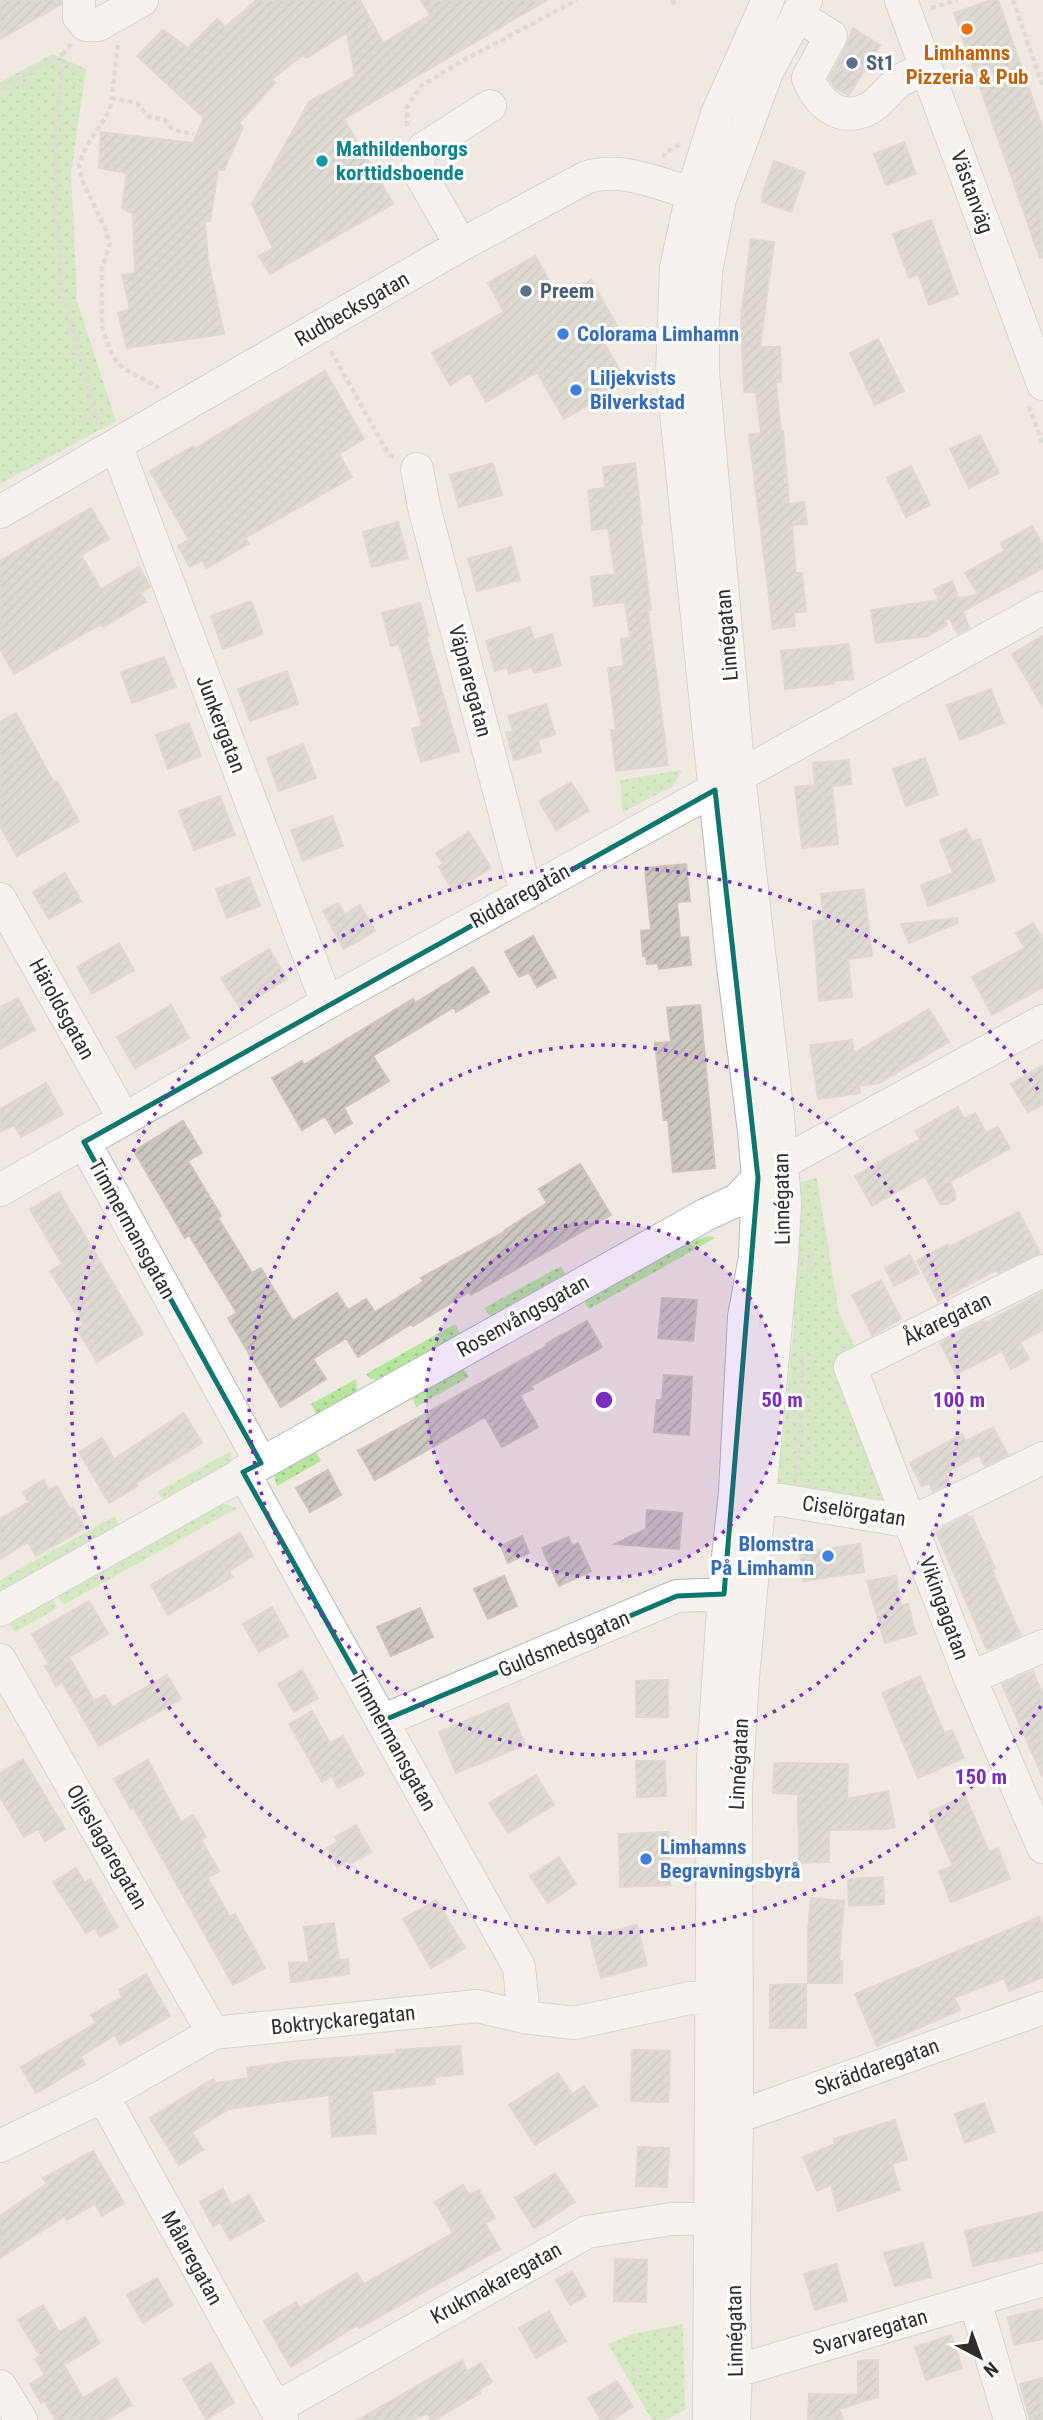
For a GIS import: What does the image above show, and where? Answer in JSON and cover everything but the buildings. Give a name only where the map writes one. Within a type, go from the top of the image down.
[{"type":"street","points":[[91,14],[142,0]]},
{"type":"street","name":"Linnégatan","points":[[724,2119],[710,1998],[713,1758],[738,1595],[748,1494],[744,1317],[770,1171],[727,783],[703,373],[703,321],[706,197],[717,114],[768,0]]},
{"type":"street","name":"Västanväg","points":[[901,0],[1042,374]]},
{"type":"street","points":[[802,7],[831,36],[808,78],[814,93],[824,104],[838,112],[851,114],[869,109],[901,80],[926,69]]},
{"type":"street","name":"Linnégatan","points":[[706,197],[802,7]]},
{"type":"street","points":[[461,245],[419,172],[418,157],[424,148],[490,106]]},
{"type":"street","name":"Rudbecksgatan","points":[[0,512],[461,245],[587,177],[603,172],[624,173],[706,197]]},
{"type":"street","name":"Junkergatan","points":[[111,448],[327,1003]]},
{"type":"street","name":"Väpnaregatan","points":[[416,469],[526,893]]},
{"type":"street","name":"Riddaregatan","points":[[0,1190],[327,1003],[1043,608]]},
{"type":"street","name":"Häroldsgatan","points":[[0,899],[124,1119]]},
{"type":"street","name":"Rosenvångsgatan","points":[[0,1610],[705,1215],[737,1200],[770,1171],[1043,1021]]},
{"type":"street","name":"Timmermansgatan","points":[[85,1142],[382,1721],[519,1967],[524,2017]]},
{"type":"street","name":"Åkaregatan","points":[[850,1367],[1043,1271]]},
{"type":"street","name":"Vikingagatan","points":[[850,1367],[970,1678],[1040,1830]]},
{"type":"street","name":"Ciselörgatan","points":[[748,1494],[912,1522],[1043,1458]]},
{"type":"street","name":"Linnégatan","points":[[709,2420],[723,2218],[736,1788],[738,1595]]},
{"type":"street","name":"Guldsmedsgatan","points":[[382,1721],[677,1597],[738,1595]]},
{"type":"street","points":[[970,1678],[1043,1646]]},
{"type":"street","name":"Oljeslagaregatan","points":[[0,1660],[213,2034]]},
{"type":"street","name":"Boktryckaregatan","points":[[0,2146],[103,2096],[213,2034],[477,2006],[524,2017],[574,2024],[690,1998],[710,1998]]},
{"type":"street","name":"Skräddaregatan","points":[[724,2119],[1043,2008]]},
{"type":"street","name":"Målaregatan","points":[[103,2096],[279,2414]]},
{"type":"street","name":"Linnégatan","points":[[723,2218],[734,2299],[734,2420]]},
{"type":"street","name":"Krukmakaregatan","points":[[279,2414],[587,2232],[672,2219],[723,2218]]},
{"type":"street","name":"Svarvaregatan","points":[[736,2371],[1043,2280]]},
{"type":"street","points":[[975,2301],[1010,2420]]},
{"type":"path","points":[[1013,0],[1043,87]]},
{"type":"path","points":[[0,88],[64,53],[91,14],[119,39],[110,110],[86,147],[79,165],[82,180],[110,244],[102,268],[102,327],[113,357],[123,368],[163,390]]},
{"type":"path","points":[[64,53],[57,136],[56,199],[61,286],[111,448]]},
{"type":"path","points":[[111,98],[138,103],[148,117],[165,120],[173,130],[194,134]]},
{"type":"path","points":[[330,351],[389,455],[416,469]]},
{"type":"highlighted area","points":[[715,790],[758,1178],[724,1594],[677,1596],[382,1721],[243,1472],[261,1463],[84,1142]]},
{"type":"green space","points":[[53,54],[86,69],[71,173],[77,301],[116,421],[0,484],[0,82]]},
{"type":"green space","points":[[682,770],[673,786],[623,812],[620,780]]},
{"type":"green space","points":[[817,1178],[839,1313],[895,1432],[925,1527],[775,1515],[794,1325],[792,1184]]},
{"type":"green space","points":[[708,1236],[715,1238],[589,1309],[583,1300],[683,1243]]},
{"type":"green space","points":[[561,1266],[565,1274],[490,1316],[484,1308]]},
{"type":"green space","points":[[455,1324],[460,1333],[378,1379],[371,1379],[366,1374]]},
{"type":"green space","points":[[462,1367],[469,1377],[416,1407],[412,1395]]},
{"type":"green space","points":[[356,1379],[357,1391],[316,1414],[311,1404]]},
{"type":"green space","points":[[231,1451],[231,1461],[163,1499],[157,1492]]},
{"type":"green space","points":[[315,1451],[321,1461],[277,1486],[274,1475]]},
{"type":"green space","points":[[226,1504],[237,1508],[63,1605],[57,1594],[214,1505]]},
{"type":"green space","points":[[115,1516],[119,1526],[0,1591],[0,1580]]},
{"type":"green space","points":[[52,1598],[58,1608],[15,1632],[9,1623]]},
{"type":"green space","points":[[683,2324],[685,2410],[665,2420],[652,2420],[608,2344],[633,2334]]},
{"type":"place","name":"Limhamns Pizzeria & Pub","points":[[967,29]]},
{"type":"place","name":"St1","points":[[852,63]]},
{"type":"place","name":"Mathildenborgs korttidsboende","points":[[322,161]]},
{"type":"place","name":"Preem","points":[[526,291]]},
{"type":"place","name":"Colorama Limhamn","points":[[563,334]]},
{"type":"place","name":"Liljekvists Bilverkstad","points":[[576,390]]},
{"type":"place","name":"Blomstra På Limhamn","points":[[828,1556]]},
{"type":"place","name":"Limhamns Begravningsbyrå","points":[[646,1859]]}]
